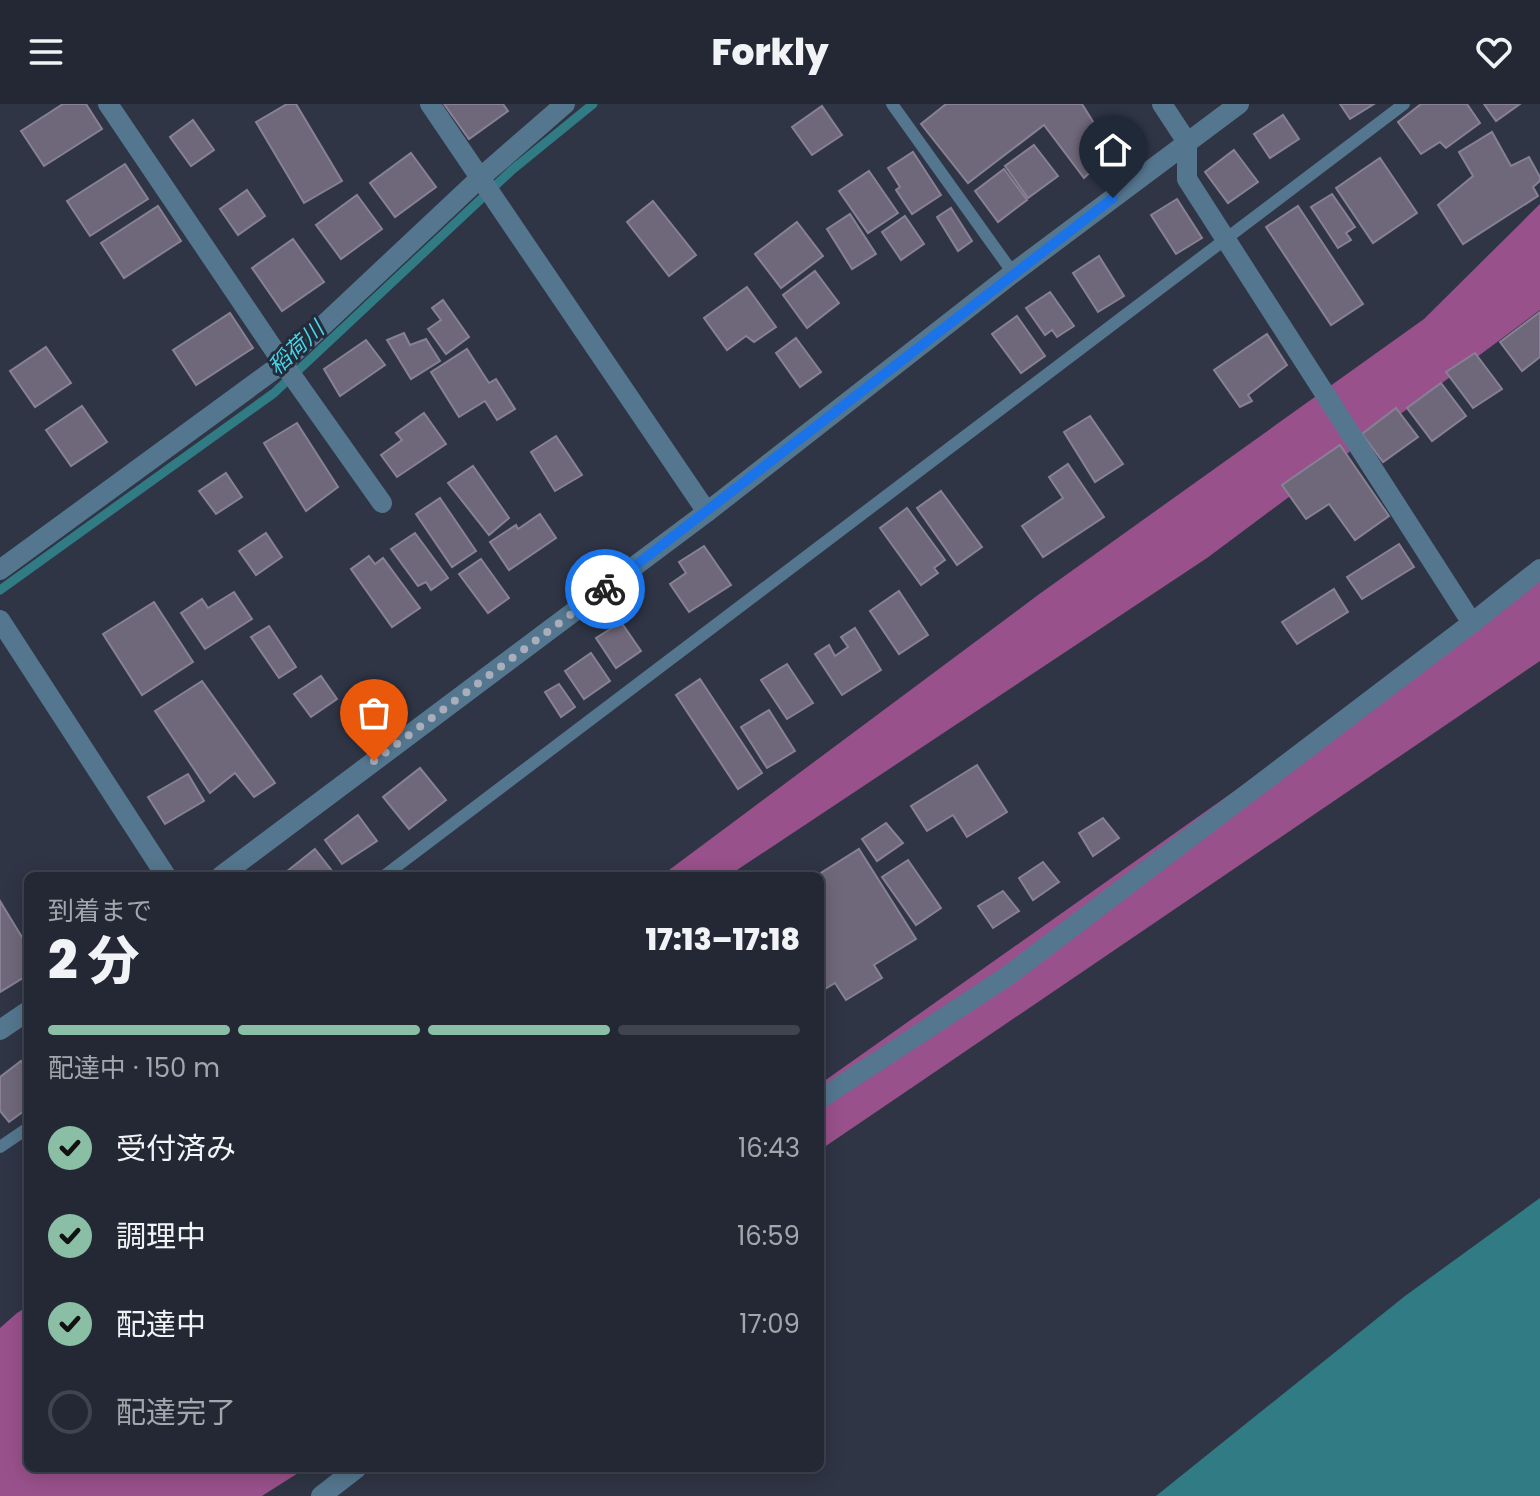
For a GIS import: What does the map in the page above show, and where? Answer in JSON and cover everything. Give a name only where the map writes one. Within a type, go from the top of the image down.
[{"type":"street","points":[[108,104],[382,503]]},
{"type":"street","points":[[430,104],[707,512]]},
{"type":"street","points":[[0,570],[283,363],[565,104]]},
{"type":"street","points":[[1162,104],[1187,142],[1187,179],[1472,623]]},
{"type":"street","points":[[226,872],[707,512],[1013,273],[1239,104]]},
{"type":"street","points":[[824,1096],[1009,975],[1540,569]]},
{"type":"street","points":[[2,623],[163,872]]},
{"type":"street","points":[[0,1030],[24,1014]]},
{"type":"street","points":[[321,1496],[352,1472]]},
{"type":"lane","points":[[892,104],[1013,273]]},
{"type":"lane","points":[[389,872],[1404,104]]},
{"type":"lane","points":[[0,1147],[24,1131]]},
{"type":"shaded area","points":[[1540,204],[1540,310],[1207,558],[734,872],[666,872],[1038,595],[1424,319]]},
{"type":"shaded area","points":[[1540,571],[1540,661],[824,1147],[824,1081],[1472,623]]},
{"type":"shaded area","points":[[1540,1198],[1540,1496],[1156,1496],[1405,1296]]},
{"type":"shaded area","points":[[24,1309],[24,1472],[300,1472],[262,1496],[0,1496],[0,1328]]},
{"type":"building","points":[[63,104],[86,104],[102,129],[44,166],[21,131]]},
{"type":"building","points":[[287,104],[296,104],[342,181],[304,203],[256,122]]},
{"type":"building","points":[[444,104],[503,104],[508,111],[469,139]]},
{"type":"building","points":[[946,104],[1082,104],[1112,152],[1084,178],[1044,125],[968,183],[921,124]]},
{"type":"building","points":[[1340,104],[1374,104],[1350,119]]},
{"type":"building","points":[[1421,104],[1467,104],[1480,123],[1446,148],[1440,142],[1421,154],[1398,122]]},
{"type":"building","points":[[1484,104],[1520,104],[1496,121]]},
{"type":"building","points":[[822,106],[842,135],[812,155],[792,127]]},
{"type":"building","points":[[1283,115],[1299,139],[1270,158],[1254,134]]},
{"type":"building","points":[[193,120],[214,150],[191,166],[170,137]]},
{"type":"building","points":[[1492,132],[1511,166],[1529,157],[1540,177],[1533,187],[1538,196],[1463,244],[1438,205],[1473,176],[1459,152]]},
{"type":"building","points":[[1034,145],[1058,176],[1028,198],[1005,166]]},
{"type":"building","points":[[1234,150],[1258,182],[1228,203],[1205,172]]},
{"type":"building","points":[[913,152],[941,195],[912,214],[896,190],[900,187],[888,168]]},
{"type":"building","points":[[411,153],[436,187],[395,217],[370,183]]},
{"type":"building","points":[[1380,158],[1417,213],[1373,243],[1336,188]]},
{"type":"building","points":[[125,164],[148,199],[90,236],[67,201]]},
{"type":"building","points":[[1004,169],[1027,200],[998,222],[975,191]]},
{"type":"building","points":[[869,171],[898,213],[868,233],[839,191]]},
{"type":"building","points":[[247,190],[265,216],[238,235],[220,209]]},
{"type":"building","points":[[1332,194],[1355,227],[1346,233],[1351,240],[1338,248],[1311,207]]},
{"type":"building","points":[[357,195],[382,229],[341,259],[316,225]]},
{"type":"building","points":[[1177,199],[1202,238],[1176,254],[1151,215]]},
{"type":"building","points":[[653,201],[696,255],[669,276],[627,222]]},
{"type":"building","points":[[158,206],[181,241],[124,278],[101,243]]},
{"type":"building","points":[[1298,206],[1363,304],[1331,325],[1266,227]]},
{"type":"building","points":[[951,208],[972,241],[958,251],[937,217]]},
{"type":"building","points":[[850,214],[876,254],[852,269],[827,229]]},
{"type":"building","points":[[905,216],[924,244],[901,260],[882,232]]},
{"type":"building","points":[[797,222],[823,256],[781,288],[755,254]]},
{"type":"building","points":[[293,239],[324,282],[282,311],[252,268]]},
{"type":"building","points":[[1099,256],[1124,296],[1098,312],[1073,273]]},
{"type":"building","points":[[815,271],[839,303],[807,328],[783,295]]},
{"type":"building","points":[[747,287],[776,327],[754,342],[746,336],[727,350],[704,318]]},
{"type":"building","points":[[1050,292],[1074,326],[1057,337],[1052,330],[1045,335],[1026,308]]},
{"type":"building","points":[[443,300],[469,337],[446,354],[428,329],[441,320],[432,308]]},
{"type":"building","points":[[1540,312],[1540,357],[1522,371],[1500,342]]},
{"type":"building","points":[[230,313],[253,348],[196,385],[173,350]]},
{"type":"building","points":[[1017,316],[1045,356],[1021,373],[992,334]]},
{"type":"building","points":[[404,333],[410,345],[426,339],[440,361],[411,379],[387,340]]},
{"type":"building","points":[[1267,334],[1287,365],[1248,395],[1252,401],[1240,407],[1214,370]]},
{"type":"building","points":[[796,338],[821,372],[800,387],[776,353]]},
{"type":"building","points":[[366,340],[385,365],[340,396],[324,369]]},
{"type":"building","points":[[46,347],[71,383],[35,407],[10,371]]},
{"type":"building","points":[[467,349],[489,383],[496,379],[515,409],[497,420],[485,401],[459,417],[431,372]]},
{"type":"building","points":[[1475,353],[1502,389],[1473,408],[1446,372]]},
{"type":"building","points":[[1441,383],[1466,416],[1432,441],[1407,408]]},
{"type":"building","points":[[82,406],[107,442],[71,466],[46,430]]},
{"type":"building","points":[[1396,408],[1418,437],[1383,462],[1362,434]]},
{"type":"building","points":[[424,413],[446,444],[397,477],[381,455],[402,440],[396,433]]},
{"type":"building","points":[[1090,416],[1123,464],[1095,482],[1064,432]]},
{"type":"building","points":[[297,423],[338,487],[306,511],[264,443]]},
{"type":"building","points":[[556,436],[582,475],[555,491],[531,452]]},
{"type":"building","points":[[1340,445],[1389,516],[1355,540],[1329,504],[1306,519],[1282,485]]},
{"type":"building","points":[[1068,464],[1104,517],[1043,557],[1022,526],[1063,498],[1049,477]]},
{"type":"building","points":[[473,466],[509,518],[489,535],[448,483]]},
{"type":"building","points":[[226,473],[242,497],[216,514],[199,491]]},
{"type":"building","points":[[941,491],[982,547],[957,565],[917,508]]},
{"type":"building","points":[[440,498],[476,551],[452,567],[416,514]]},
{"type":"building","points":[[907,508],[945,560],[934,568],[938,573],[921,585],[880,528]]},
{"type":"building","points":[[540,514],[556,538],[509,570],[490,542]]},
{"type":"building","points":[[266,533],[282,557],[256,575],[239,551]]},
{"type":"building","points":[[415,533],[448,578],[431,590],[426,582],[418,586],[391,549]]},
{"type":"building","points":[[1399,544],[1414,567],[1362,599],[1347,577]]},
{"type":"building","points":[[704,546],[731,585],[689,612],[670,584],[686,573],[679,562]]},
{"type":"building","points":[[369,556],[375,564],[383,558],[420,608],[392,627],[351,569]]},
{"type":"building","points":[[481,559],[509,598],[488,613],[459,574]]},
{"type":"building","points":[[1334,589],[1348,612],[1297,644],[1282,622]]},
{"type":"building","points":[[899,591],[928,635],[899,654],[870,611]]},
{"type":"building","points":[[234,592],[252,619],[205,649],[181,613],[202,599],[208,608]]},
{"type":"building","points":[[154,602],[193,662],[142,695],[103,634]]},
{"type":"building","points":[[621,622],[641,651],[616,668],[596,638]]},
{"type":"building","points":[[269,626],[296,667],[279,678],[251,637]]},
{"type":"building","points":[[855,628],[881,670],[842,695],[815,654],[829,645],[835,656],[848,647],[841,637]]},
{"type":"building","points":[[591,653],[610,681],[584,699],[565,671]]},
{"type":"building","points":[[787,664],[813,703],[787,719],[761,680]]},
{"type":"building","points":[[321,676],[337,699],[311,717],[294,694]]},
{"type":"building","points":[[700,679],[762,773],[738,789],[676,695]]},
{"type":"building","points":[[202,681],[275,783],[254,797],[235,773],[210,793],[155,711]]},
{"type":"building","points":[[559,684],[575,707],[561,717],[545,692]]},
{"type":"building","points":[[769,710],[795,751],[767,768],[741,727]]},
{"type":"building","points":[[977,765],[1007,812],[967,837],[953,815],[927,831],[911,806]]},
{"type":"building","points":[[420,768],[446,800],[409,829],[383,797]]},
{"type":"building","points":[[188,774],[204,801],[165,824],[148,797]]},
{"type":"building","points":[[358,815],[377,841],[342,864],[325,840]]},
{"type":"building","points":[[1103,818],[1119,838],[1093,856],[1079,833]]},
{"type":"building","points":[[886,823],[903,843],[877,861],[862,839]]},
{"type":"building","points":[[315,849],[333,872],[286,872]]},
{"type":"building","points":[[859,849],[916,939],[874,965],[882,978],[846,1000],[835,983],[824,990],[822,872]]},
{"type":"building","points":[[908,860],[941,908],[916,925],[882,877]]},
{"type":"building","points":[[1043,862],[1059,882],[1033,900],[1019,878]]},
{"type":"building","points":[[1003,891],[1019,911],[993,928],[978,906]]},
{"type":"building","points":[[0,901],[24,940],[24,977],[0,992]]},
{"type":"building","points":[[21,1061],[24,1065],[24,1111],[9,1122],[0,1111],[0,1077]]},
{"type":"waterway","name":"稻荷川","points":[[0,590],[274,393],[512,170],[593,104]]},
{"type":"way so far","points":[[374,761],[605,589]]},
{"type":"route","points":[[605,589],[1113,198]]}]
